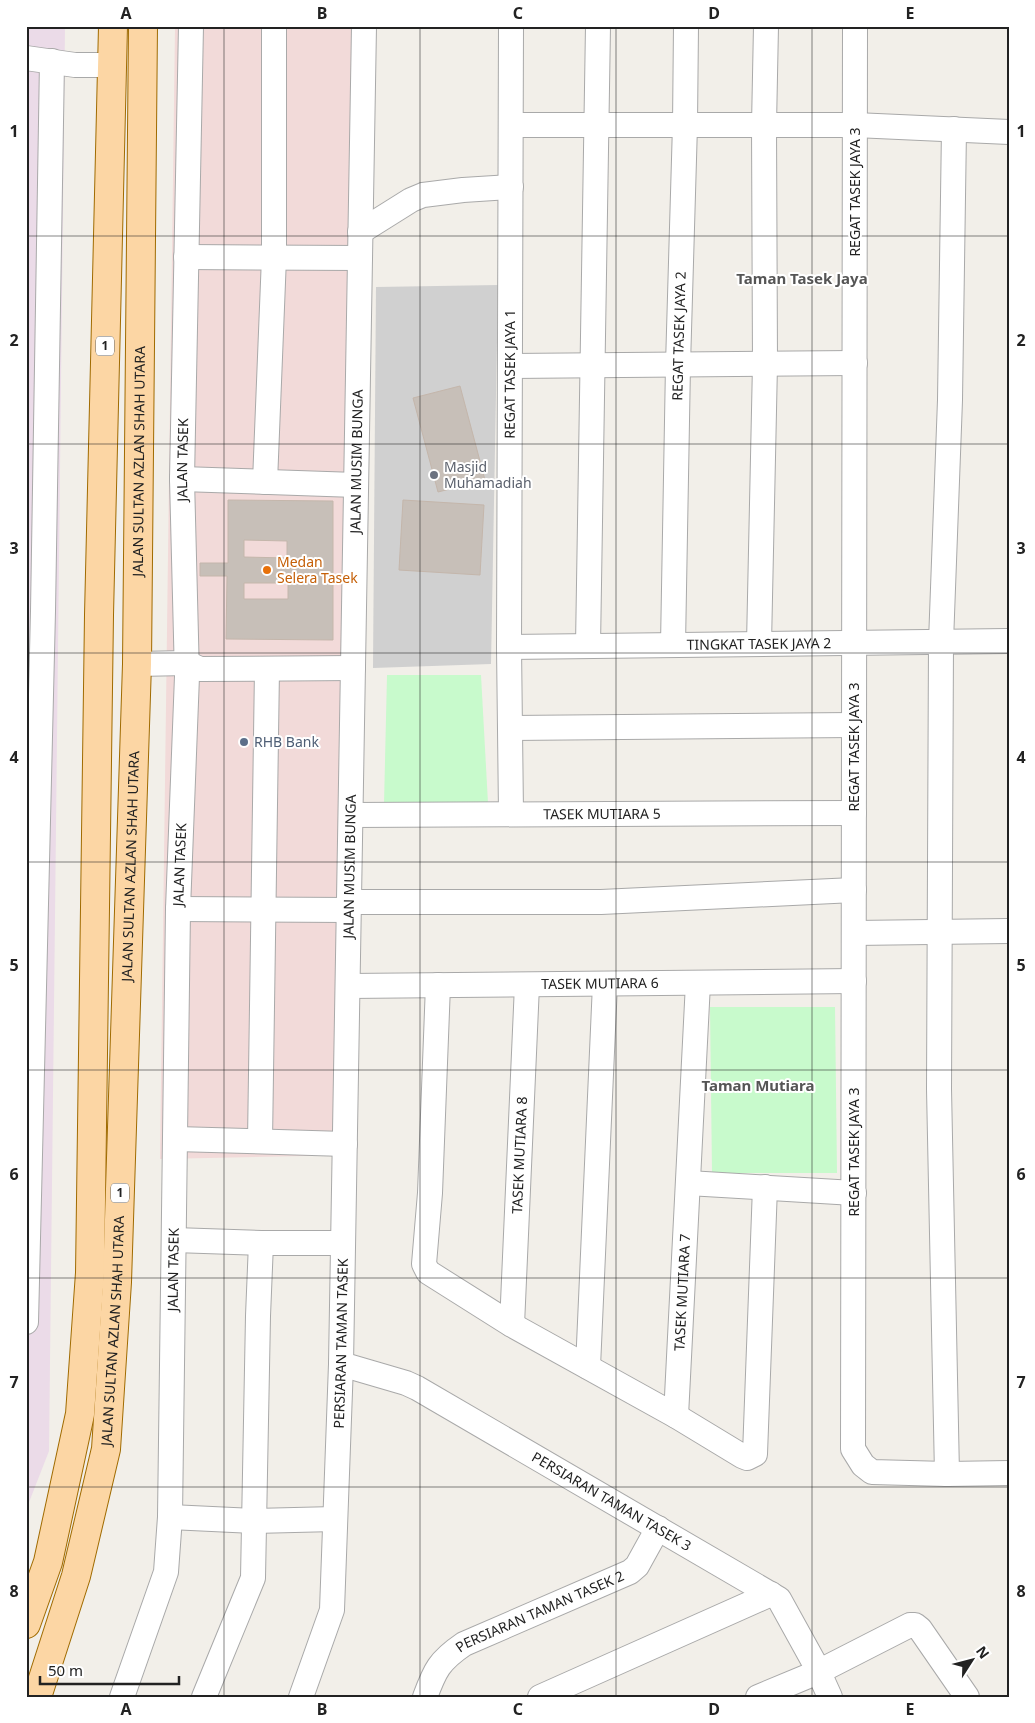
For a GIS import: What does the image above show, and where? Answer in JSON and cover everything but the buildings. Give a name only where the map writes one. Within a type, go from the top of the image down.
[{"type":"main road","name":"JALAN SULTAN AZLAN SHAH UTARA","points":[[26,1624],[48,1562],[80,1414],[90,1273],[99,614],[112,26]]},
{"type":"main road","name":"JALAN SULTAN AZLAN SHAH UTARA","points":[[37,1697],[76,1576],[106,1449],[117,1282],[133,672],[143,26]]},
{"type":"main road","points":[[97,766],[107,755],[110,696],[113,684],[133,672],[108,649],[105,628],[99,614]]},
{"type":"street","name":"JALAN TASEK","points":[[122,1697],[166,1572],[170,1517],[178,909],[191,669],[182,479],[191,26]]},
{"type":"street","points":[[264,482],[274,257],[274,26]]},
{"type":"street","name":"JALAN MUSIM BUNGA","points":[[348,986],[364,26]]},
{"type":"street","name":"REGAT TASEK JAYA 1","points":[[511,813],[509,647],[512,26]]},
{"type":"street","points":[[588,646],[598,26]]},
{"type":"street","name":"REGAT TASEK JAYA 2","points":[[673,645],[686,26]]},
{"type":"street","points":[[759,644],[765,364],[764,125],[766,26]]},
{"type":"street","name":"REGAT TASEK JAYA 3","points":[[855,26],[853,1449],[863,1465],[872,1472],[947,1474]]},
{"type":"street","points":[[26,58],[75,65],[112,66]]},
{"type":"street","points":[[26,1322],[35,610],[52,61]]},
{"type":"street","points":[[511,125],[855,124],[1009,132]]},
{"type":"street","points":[[954,129],[950,400],[941,642],[939,1099],[947,1474],[1009,1473]]},
{"type":"street","points":[[360,232],[411,200],[423,195],[511,187]]},
{"type":"street","points":[[186,258],[360,258]]},
{"type":"street","points":[[511,366],[855,363]]},
{"type":"street","points":[[182,479],[356,485]]},
{"type":"street","name":"TINGKAT TASEK JAYA 2","points":[[509,647],[1009,641]]},
{"type":"street","points":[[133,672],[191,669],[353,668]]},
{"type":"street","points":[[260,1141],[267,670]]},
{"type":"street","points":[[510,728],[854,725]]},
{"type":"street","name":"TASEK MUTIARA 5","points":[[351,814],[854,813]]},
{"type":"street","points":[[178,909],[262,910],[349,906],[600,902],[854,890]]},
{"type":"street","points":[[854,933],[1009,931]]},
{"type":"street","name":"TASEK MUTIARA 6","points":[[348,986],[854,981]]},
{"type":"street","name":"TASEK MUTIARA 7","points":[[676,1416],[698,983]]},
{"type":"street","points":[[588,1368],[605,984]]},
{"type":"street","points":[[438,985],[430,1193],[424,1264],[428,1272],[512,1326],[676,1416],[747,1458],[755,1454],[765,1187]]},
{"type":"street","name":"TASEK MUTIARA 8","points":[[512,1326],[527,985]]},
{"type":"street","name":"PERSIARAN TAMAN TASEK","points":[[301,1697],[332,1610],[341,1364],[348,986]]},
{"type":"street","points":[[176,1139],[345,1144]]},
{"type":"street","points":[[688,1183],[854,1193]]},
{"type":"street","points":[[174,1240],[343,1243]]},
{"type":"street","points":[[204,1697],[253,1578],[261,1243]]},
{"type":"street","name":"PERSIARAN TAMAN TASEK 3","points":[[341,1364],[417,1388],[779,1599],[830,1697]]},
{"type":"street","points":[[170,1517],[254,1521],[335,1519]]},
{"type":"street","name":"PERSIARAN TAMAN TASEK 2","points":[[425,1697],[433,1674],[450,1653],[464,1644],[630,1572],[638,1566],[658,1528]]},
{"type":"street","points":[[540,1697],[771,1594]]},
{"type":"street","points":[[758,1697],[818,1672],[904,1627],[915,1625],[920,1629],[960,1694]]},
{"type":"shaded area","points":[[26,26],[65,26],[49,1451],[26,1510]]},
{"type":"shaded area","points":[[175,26],[373,26],[354,1155],[160,1159]]},
{"type":"shaded area","name":"Masjid Muhamadiah","points":[[498,285],[491,664],[373,668],[376,287]]},
{"type":"green space","points":[[387,675],[481,675],[488,803],[384,804]]},
{"type":"green space","points":[[710,1007],[835,1007],[837,1173],[712,1173]]},
{"type":"place","name":"Masjid Muhamadiah","points":[[434,475]]},
{"type":"place","name":"Medan Selera Tasek","points":[[267,570]]},
{"type":"place","name":"RHB Bank","points":[[244,742]]},
{"type":"district","name":"Taman Tasek Jaya","points":[[802,279]]},
{"type":"district","name":"Taman Mutiara","points":[[758,1086]]}]
